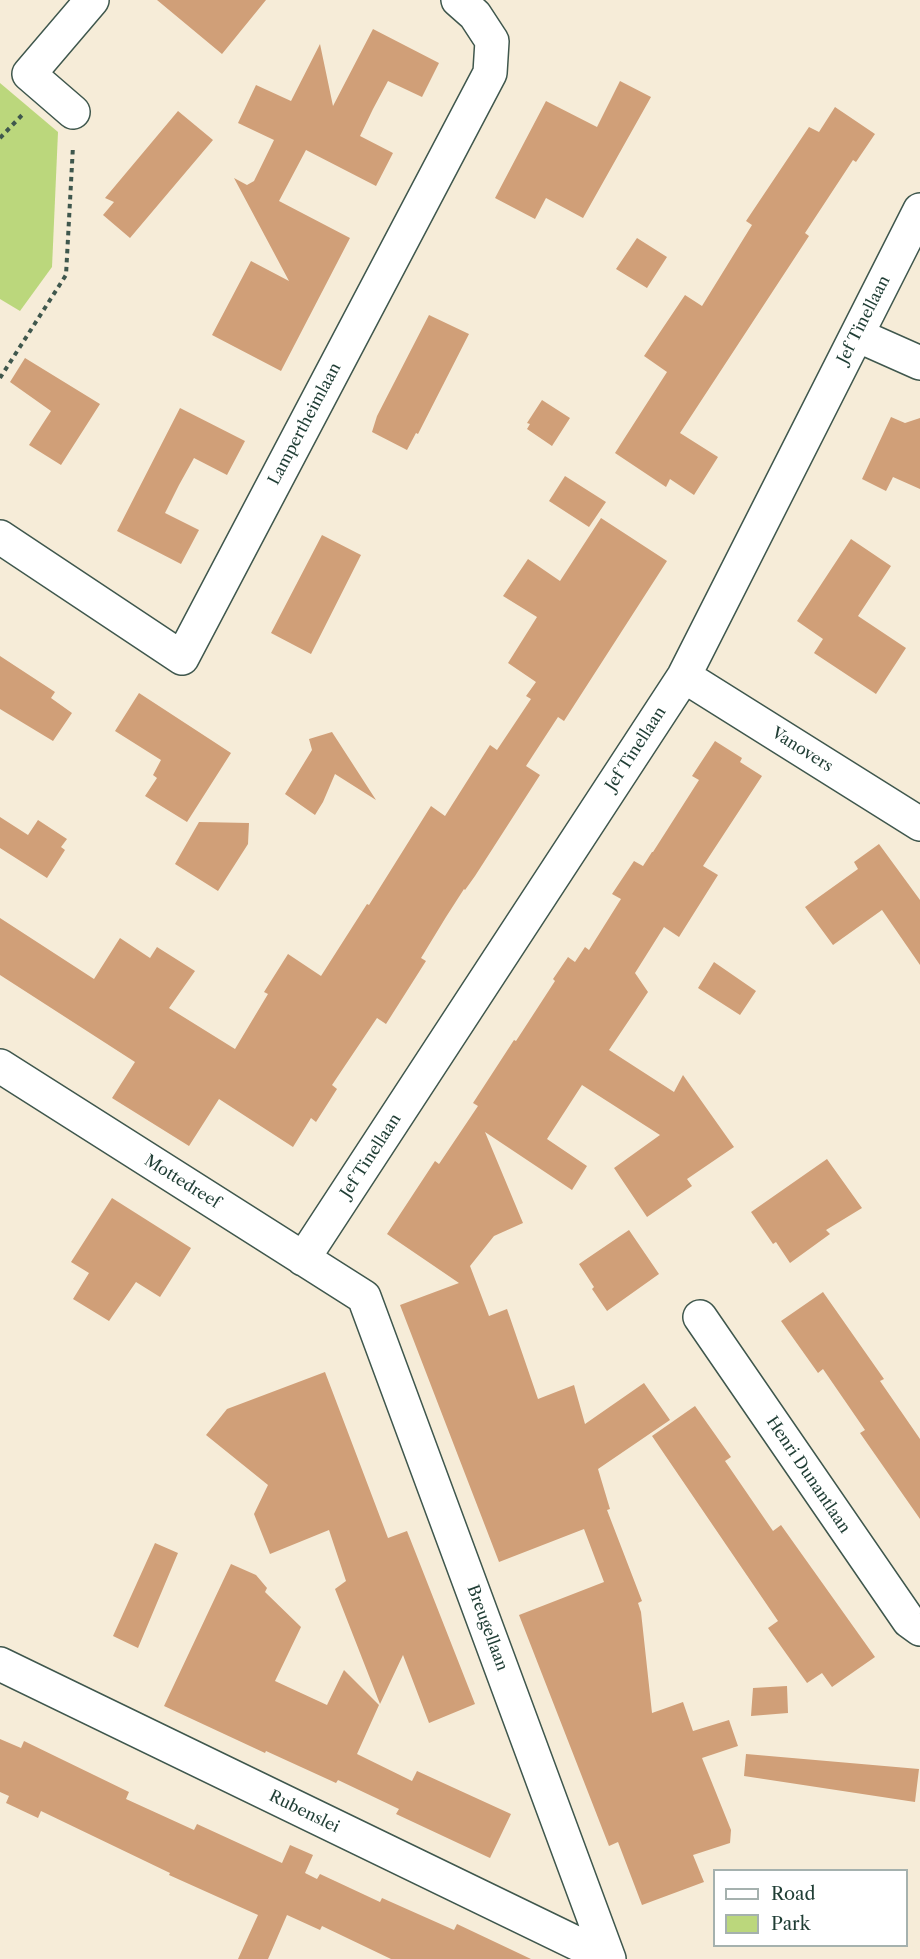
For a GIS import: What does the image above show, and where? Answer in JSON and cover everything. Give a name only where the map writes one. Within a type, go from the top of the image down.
[{"type":"street","points":[[73,112],[29,75],[92,0]]},
{"type":"street","name":"Lampertheimlaan","points":[[0,537],[182,658],[490,73],[492,41],[475,15],[458,0]]},
{"type":"street","name":"Jef Tinellaan","points":[[303,1259],[684,676],[920,210]]},
{"type":"street","points":[[857,335],[920,363]]},
{"type":"street","name":"Vanovers","points":[[684,676],[920,824]]},
{"type":"street","name":"Mottedreef","points":[[0,1066],[364,1297]]},
{"type":"street","name":"Breugellaan","points":[[364,1297],[609,1959]]},
{"type":"street","name":"Henri Dunantlaan","points":[[700,1317],[909,1621],[920,1629]]},
{"type":"street","name":"Rubenslei","points":[[0,1664],[609,1959]]},
{"type":"path","points":[[0,378],[66,275],[73,170],[73,112]]},
{"type":"green space","points":[[0,83],[58,132],[52,267],[20,311],[0,299]]},
{"type":"building","points":[[157,0],[266,0],[222,54]]},
{"type":"building","points":[[373,29],[439,63],[422,97],[388,81],[373,109],[360,136],[393,153],[376,186],[306,150],[279,201],[350,238],[281,371],[212,335],[251,261],[289,281],[234,178],[247,185],[254,181],[274,140],[238,123],[256,85],[291,101],[320,44],[333,106]]},
{"type":"building","points":[[620,81],[651,97],[583,218],[546,198],[535,219],[495,198],[546,101],[597,127]]},
{"type":"building","points":[[835,107],[875,134],[856,162],[853,160],[805,233],[809,236],[680,433],[718,457],[694,495],[670,479],[666,487],[615,453],[667,372],[644,356],[685,295],[702,306],[752,225],[746,221],[809,127],[819,132]]},
{"type":"building","points":[[178,111],[213,140],[130,238],[103,215],[114,202],[105,198]]},
{"type":"building","points":[[637,238],[667,257],[647,288],[616,269]]},
{"type":"building","points":[[429,315],[469,334],[418,434],[416,433],[407,450],[372,432],[377,416]]},
{"type":"building","points":[[25,358],[100,404],[61,465],[29,445],[51,411],[10,382]]},
{"type":"building","points":[[542,400],[570,418],[552,446],[527,429],[530,424],[527,423]]},
{"type":"building","points":[[180,408],[245,441],[227,475],[194,458],[179,485],[165,513],[199,530],[181,564],[117,531]]},
{"type":"building","points":[[891,417],[905,423],[920,418],[920,489],[893,477],[886,491],[862,479]]},
{"type":"building","points":[[565,476],[606,502],[589,527],[549,501]]},
{"type":"building","points":[[601,518],[667,561],[564,721],[558,717],[526,766],[540,775],[446,917],[421,958],[426,961],[386,1024],[377,1018],[332,1085],[337,1089],[316,1122],[311,1118],[293,1147],[219,1099],[189,1146],[112,1098],[135,1062],[0,975],[0,918],[94,979],[120,938],[150,958],[157,947],[195,971],[169,1008],[235,1049],[268,994],[264,992],[288,954],[321,976],[431,806],[445,816],[490,745],[497,750],[531,699],[526,696],[536,682],[508,663],[537,617],[503,596],[528,559],[560,581]]},
{"type":"building","points":[[322,535],[361,555],[311,654],[271,633]]},
{"type":"building","points":[[851,539],[891,566],[858,616],[906,648],[876,694],[814,653],[823,639],[797,621]]},
{"type":"building","points":[[0,656],[55,692],[51,698],[72,713],[53,741],[0,709]]},
{"type":"building","points":[[139,693],[231,753],[187,822],[145,796],[157,778],[153,775],[161,760],[115,731]]},
{"type":"building","points":[[332,732],[376,800],[335,774],[315,815],[285,794],[312,750],[309,739]]},
{"type":"building","points":[[715,741],[742,758],[740,762],[762,776],[703,866],[718,875],[679,937],[664,927],[635,973],[648,992],[609,1050],[674,1092],[683,1075],[734,1147],[687,1179],[692,1186],[647,1217],[614,1168],[660,1135],[582,1085],[547,1139],[587,1166],[572,1190],[485,1132],[523,1223],[494,1236],[470,1266],[489,1316],[507,1309],[538,1399],[574,1385],[585,1424],[644,1383],[670,1420],[598,1469],[610,1509],[607,1510],[642,1601],[638,1603],[641,1612],[652,1713],[683,1702],[693,1731],[729,1720],[738,1746],[702,1758],[731,1830],[730,1843],[693,1855],[704,1882],[642,1905],[618,1842],[609,1846],[519,1615],[604,1582],[584,1529],[499,1562],[400,1305],[459,1283],[387,1234],[435,1161],[439,1164],[478,1106],[473,1103],[514,1040],[516,1041],[568,957],[575,962],[585,947],[589,950],[621,899],[612,894],[634,861],[643,866],[653,852],[699,780],[692,776]]},
{"type":"building","points":[[0,817],[28,835],[38,820],[67,839],[61,847],[65,850],[47,878],[0,848]]},
{"type":"building","points":[[199,822],[249,823],[248,844],[218,891],[175,864]]},
{"type":"building","points":[[879,844],[920,900],[920,965],[882,910],[833,945],[805,907],[858,869],[854,862]]},
{"type":"building","points":[[714,962],[756,991],[740,1015],[698,988]]},
{"type":"building","points":[[827,1159],[862,1208],[826,1230],[830,1234],[790,1263],[776,1242],[773,1244],[751,1212]]},
{"type":"building","points":[[112,1198],[191,1248],[160,1297],[136,1282],[109,1321],[73,1299],[89,1273],[71,1262]]},
{"type":"building","points":[[629,1230],[659,1274],[607,1311],[579,1264]]},
{"type":"building","points":[[823,1292],[884,1379],[880,1381],[920,1439],[920,1519],[860,1433],[865,1430],[823,1369],[818,1373],[781,1321]]},
{"type":"building","points":[[325,1372],[388,1538],[407,1531],[475,1704],[429,1723],[403,1655],[380,1704],[335,1589],[346,1581],[329,1530],[270,1554],[254,1514],[268,1485],[206,1435],[227,1409]]},
{"type":"building","points":[[695,1406],[731,1457],[725,1461],[773,1531],[781,1525],[875,1657],[832,1687],[822,1673],[807,1683],[768,1628],[778,1621],[652,1436]]},
{"type":"building","points":[[155,1543],[178,1553],[138,1648],[113,1636]]},
{"type":"building","points":[[231,1564],[256,1575],[267,1588],[265,1592],[301,1627],[275,1681],[327,1705],[344,1670],[379,1705],[357,1754],[412,1781],[417,1771],[511,1814],[490,1858],[396,1814],[399,1809],[338,1780],[336,1783],[266,1751],[265,1753],[164,1706]]},
{"type":"building","points":[[787,1686],[788,1713],[751,1716],[753,1688]]},
{"type":"building","points":[[0,1739],[21,1748],[24,1741],[129,1792],[126,1799],[194,1830],[197,1824],[282,1863],[290,1845],[313,1855],[305,1873],[317,1879],[320,1874],[380,1902],[382,1898],[454,1930],[457,1924],[531,1959],[391,1959],[322,1926],[320,1930],[287,1915],[268,1959],[238,1959],[258,1915],[169,1875],[170,1873],[41,1811],[38,1818],[6,1803],[9,1796],[0,1792]]},
{"type":"building","points":[[746,1754],[919,1769],[915,1802],[744,1776]]}]
